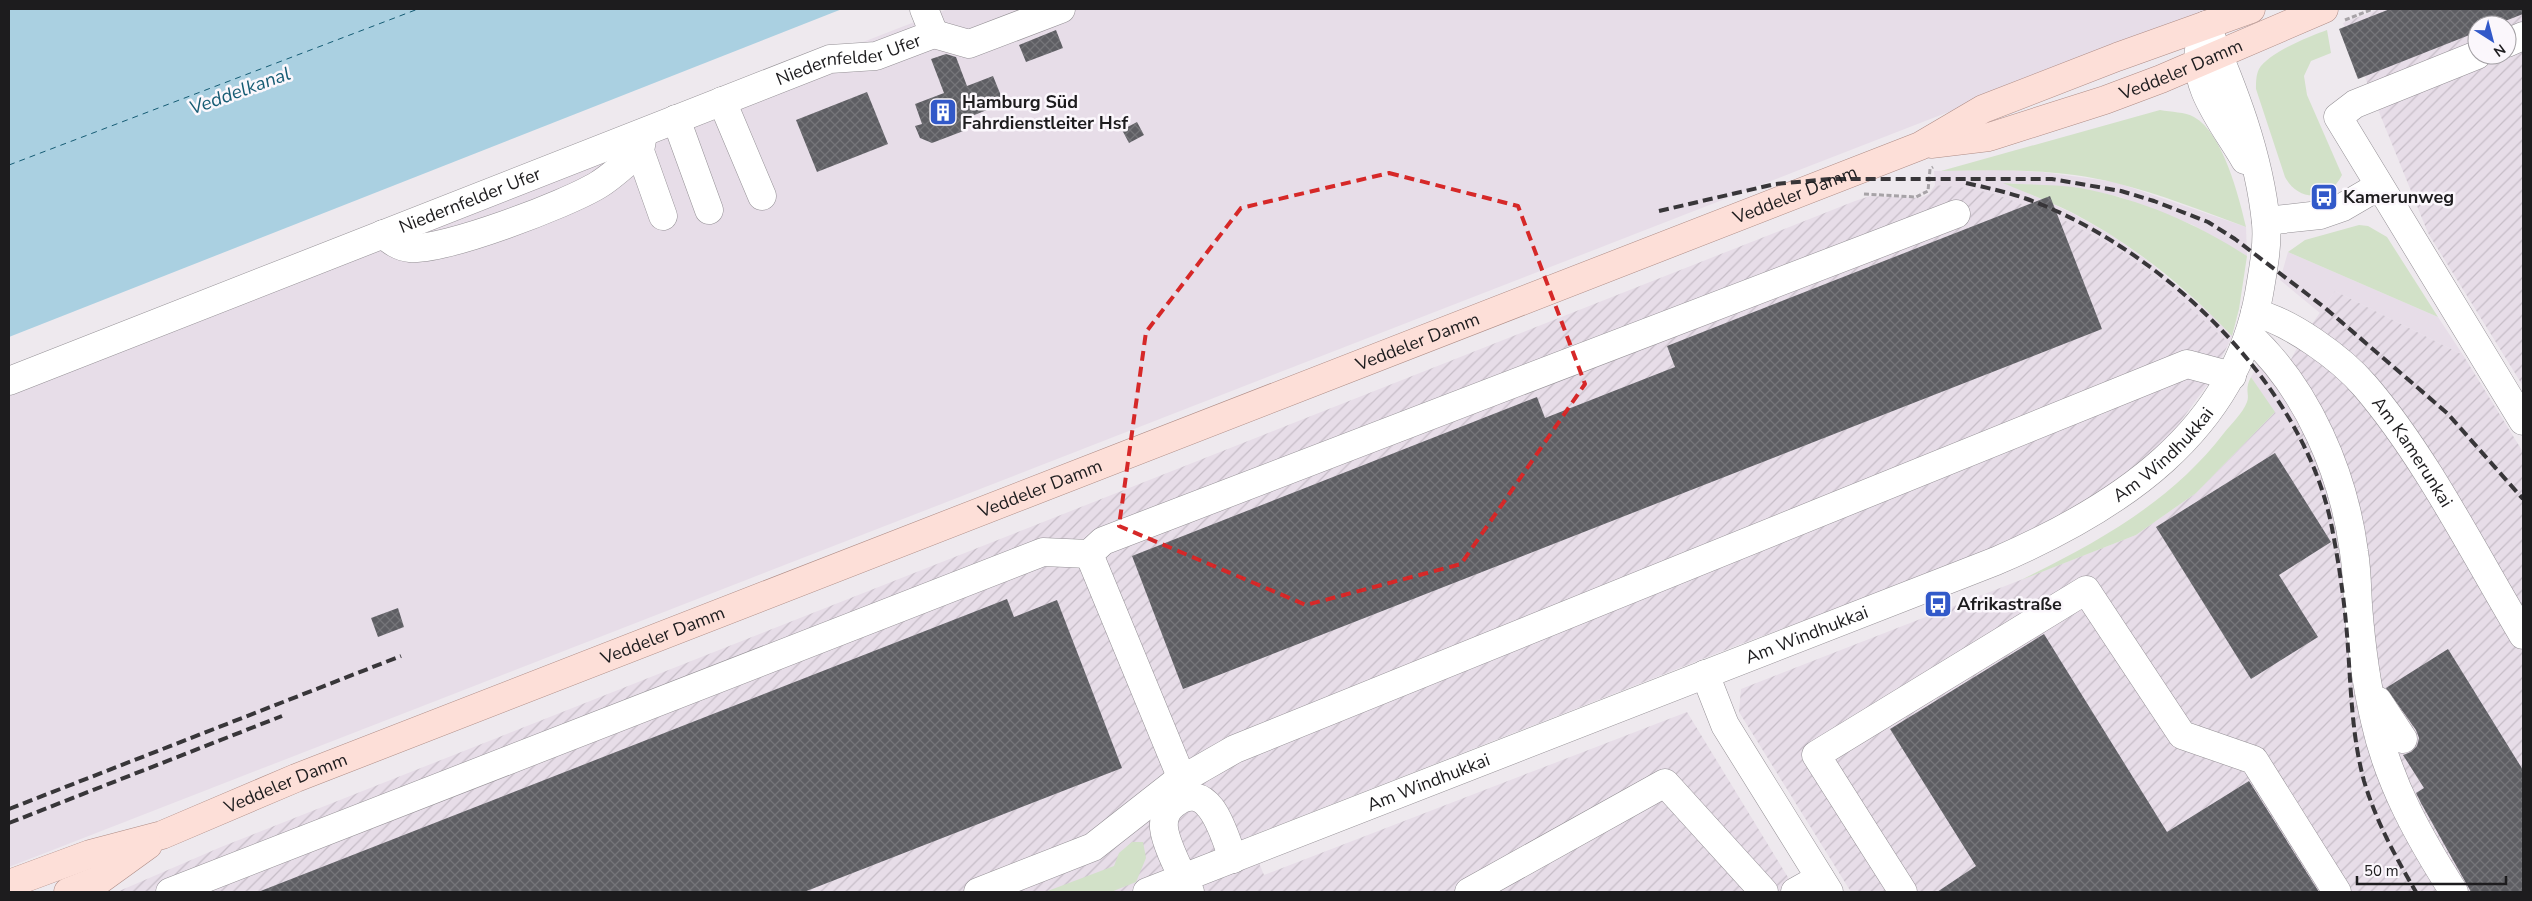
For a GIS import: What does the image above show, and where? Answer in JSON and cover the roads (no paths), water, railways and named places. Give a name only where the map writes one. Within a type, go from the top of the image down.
[{"type":"main road","name":"Veddeler Damm","points":[[1928,156],[1983,109],[2251,9]]},
{"type":"main road","name":"Veddeler Damm","points":[[9,884],[90,854],[162,835],[296,778],[1928,156],[2105,100],[2208,59],[2324,9]]},
{"type":"main road","name":"Veddeler Damm","points":[[68,892],[101,879],[162,835]]},
{"type":"street","points":[[924,9],[934,34],[969,44],[1061,9]]},
{"type":"street","name":"Am Windhukkai","points":[[1147,892],[1187,885],[1233,859],[1996,561],[2035,544],[2130,488],[2164,460],[2196,426],[2232,376],[2252,324],[2264,260],[2266,221],[2259,185],[2210,101],[2208,59],[2198,51],[2206,25]]},
{"type":"street","name":"Niedernfelder Ufer","points":[[9,381],[383,234],[642,142],[676,119],[830,58],[876,56],[934,34]]},
{"type":"street","points":[[2467,59],[2355,104],[2338,117],[2523,420]]},
{"type":"street","points":[[722,101],[762,196]]},
{"type":"street","points":[[676,119],[709,210]]},
{"type":"street","points":[[383,234],[395,244],[408,248],[425,248],[451,242],[553,206],[599,185],[642,142],[663,216]]},
{"type":"street","points":[[2266,221],[2320,215],[2343,207],[2379,186]]},
{"type":"street","points":[[170,892],[1042,552],[1089,554],[1103,541],[1956,214]]},
{"type":"street","points":[[2252,324],[2269,355],[2311,418],[2334,465],[2346,507],[2354,553],[2366,677],[2375,723],[2406,812],[2454,892]]},
{"type":"street","name":"Am Kamerunkai","points":[[2252,324],[2282,324],[2338,360],[2364,385],[2424,468],[2523,635]]},
{"type":"street","points":[[978,892],[1093,847],[1235,749],[2187,364],[2232,376]]},
{"type":"street","points":[[1089,554],[1178,788],[1212,808],[1233,859]]},
{"type":"street","points":[[1902,892],[1816,755],[2086,590],[2182,735],[2254,760],[2336,892]]},
{"type":"street","points":[[1705,674],[1725,725],[1825,885],[1795,892]]},
{"type":"street","points":[[2366,677],[2374,694],[2403,739]]},
{"type":"street","points":[[2375,723],[2417,792]]},
{"type":"street","points":[[1469,892],[1665,783],[1764,892]]},
{"type":"street","points":[[1178,788],[1168,810],[1164,827],[1187,885]]},
{"type":"water","name":"Veddelkanal","points":[[9,9],[842,9],[9,337]]},
{"type":"railway","points":[[1659,211],[1775,184],[1830,179],[2052,179],[2121,191],[2154,201],[2208,222],[2235,239],[2324,307],[2447,413],[2523,499]]},
{"type":"railway","points":[[1966,183],[2016,195],[2036,202],[2093,230],[2140,259],[2184,295],[2226,335],[2263,379],[2294,426],[2317,476],[2332,528],[2345,611],[2353,722],[2364,781],[2374,810],[2387,838],[2416,892]]},
{"type":"railway","points":[[9,809],[401,656]]},
{"type":"railway","points":[[9,823],[282,716]]},
{"type":"place","name":"Hamburg Süd Fahrdienstleiter Hsf","points":[[943,112]]},
{"type":"place","name":"Kamerunweg","points":[[2324,197]]},
{"type":"place","name":"Afrikastraße","points":[[1938,604]]}]
